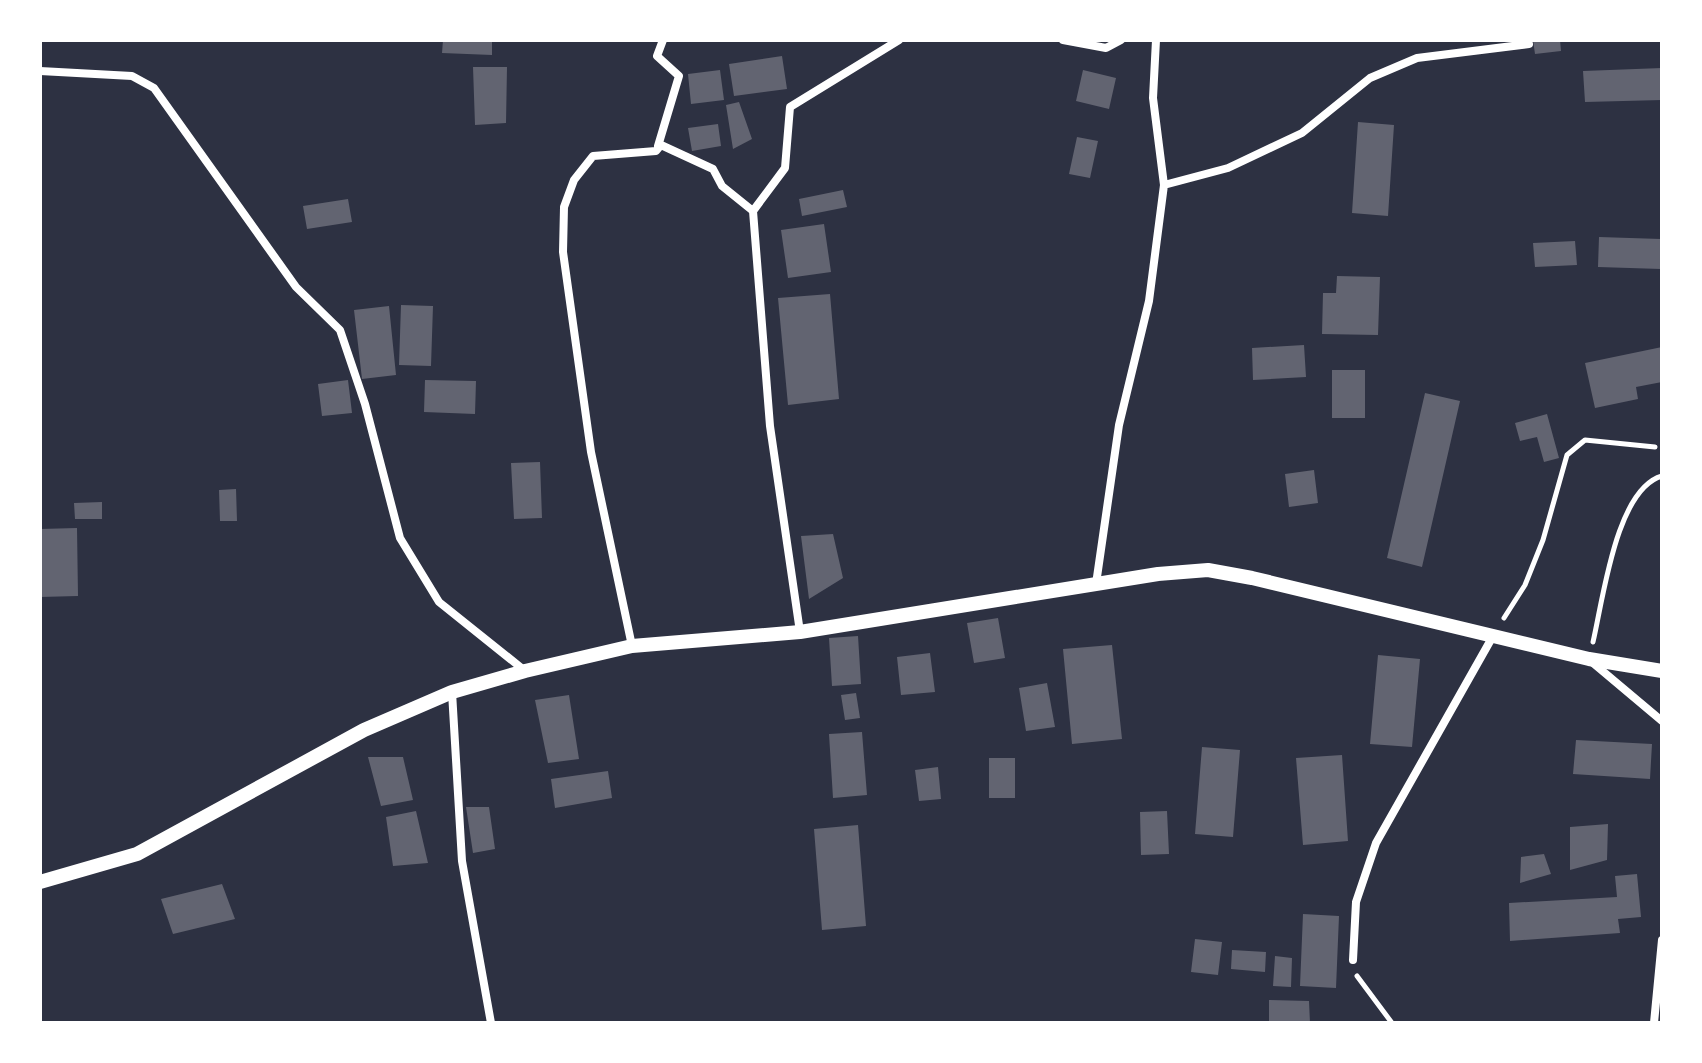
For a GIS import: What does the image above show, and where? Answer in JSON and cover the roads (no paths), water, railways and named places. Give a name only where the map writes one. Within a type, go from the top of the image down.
[{"type":"street","points":[[656,151],[679,76],[657,56],[663,40]]},
{"type":"street","points":[[800,632],[770,426],[753,211],[785,168],[790,107],[899,40]]},
{"type":"street","points":[[1063,40],[1106,48],[1121,40]]},
{"type":"street","points":[[1096,586],[1119,425],[1149,301],[1164,185],[1153,98],[1156,40]]},
{"type":"street","points":[[1164,185],[1228,168],[1302,133],[1370,78],[1417,58],[1529,44]]},
{"type":"street","points":[[40,71],[132,76],[154,88],[296,287],[340,330],[365,404],[400,538],[439,602],[525,671]]},
{"type":"street","points":[[632,646],[591,452],[563,252],[564,207],[574,180],[593,156],[656,151],[661,145],[713,169],[722,186],[753,211]]},
{"type":"street","points":[[40,882],[137,854],[302,761],[452,692],[525,671],[632,646],[800,632],[1208,570],[1589,659],[1662,671]]},
{"type":"street","points":[[1353,960],[1356,902],[1376,843],[1493,636]]},
{"type":"street","points":[[1589,659],[1662,721]]},
{"type":"street","points":[[452,692],[462,861],[491,1023]]},
{"type":"street","points":[[1654,1023],[1662,940]]}]
